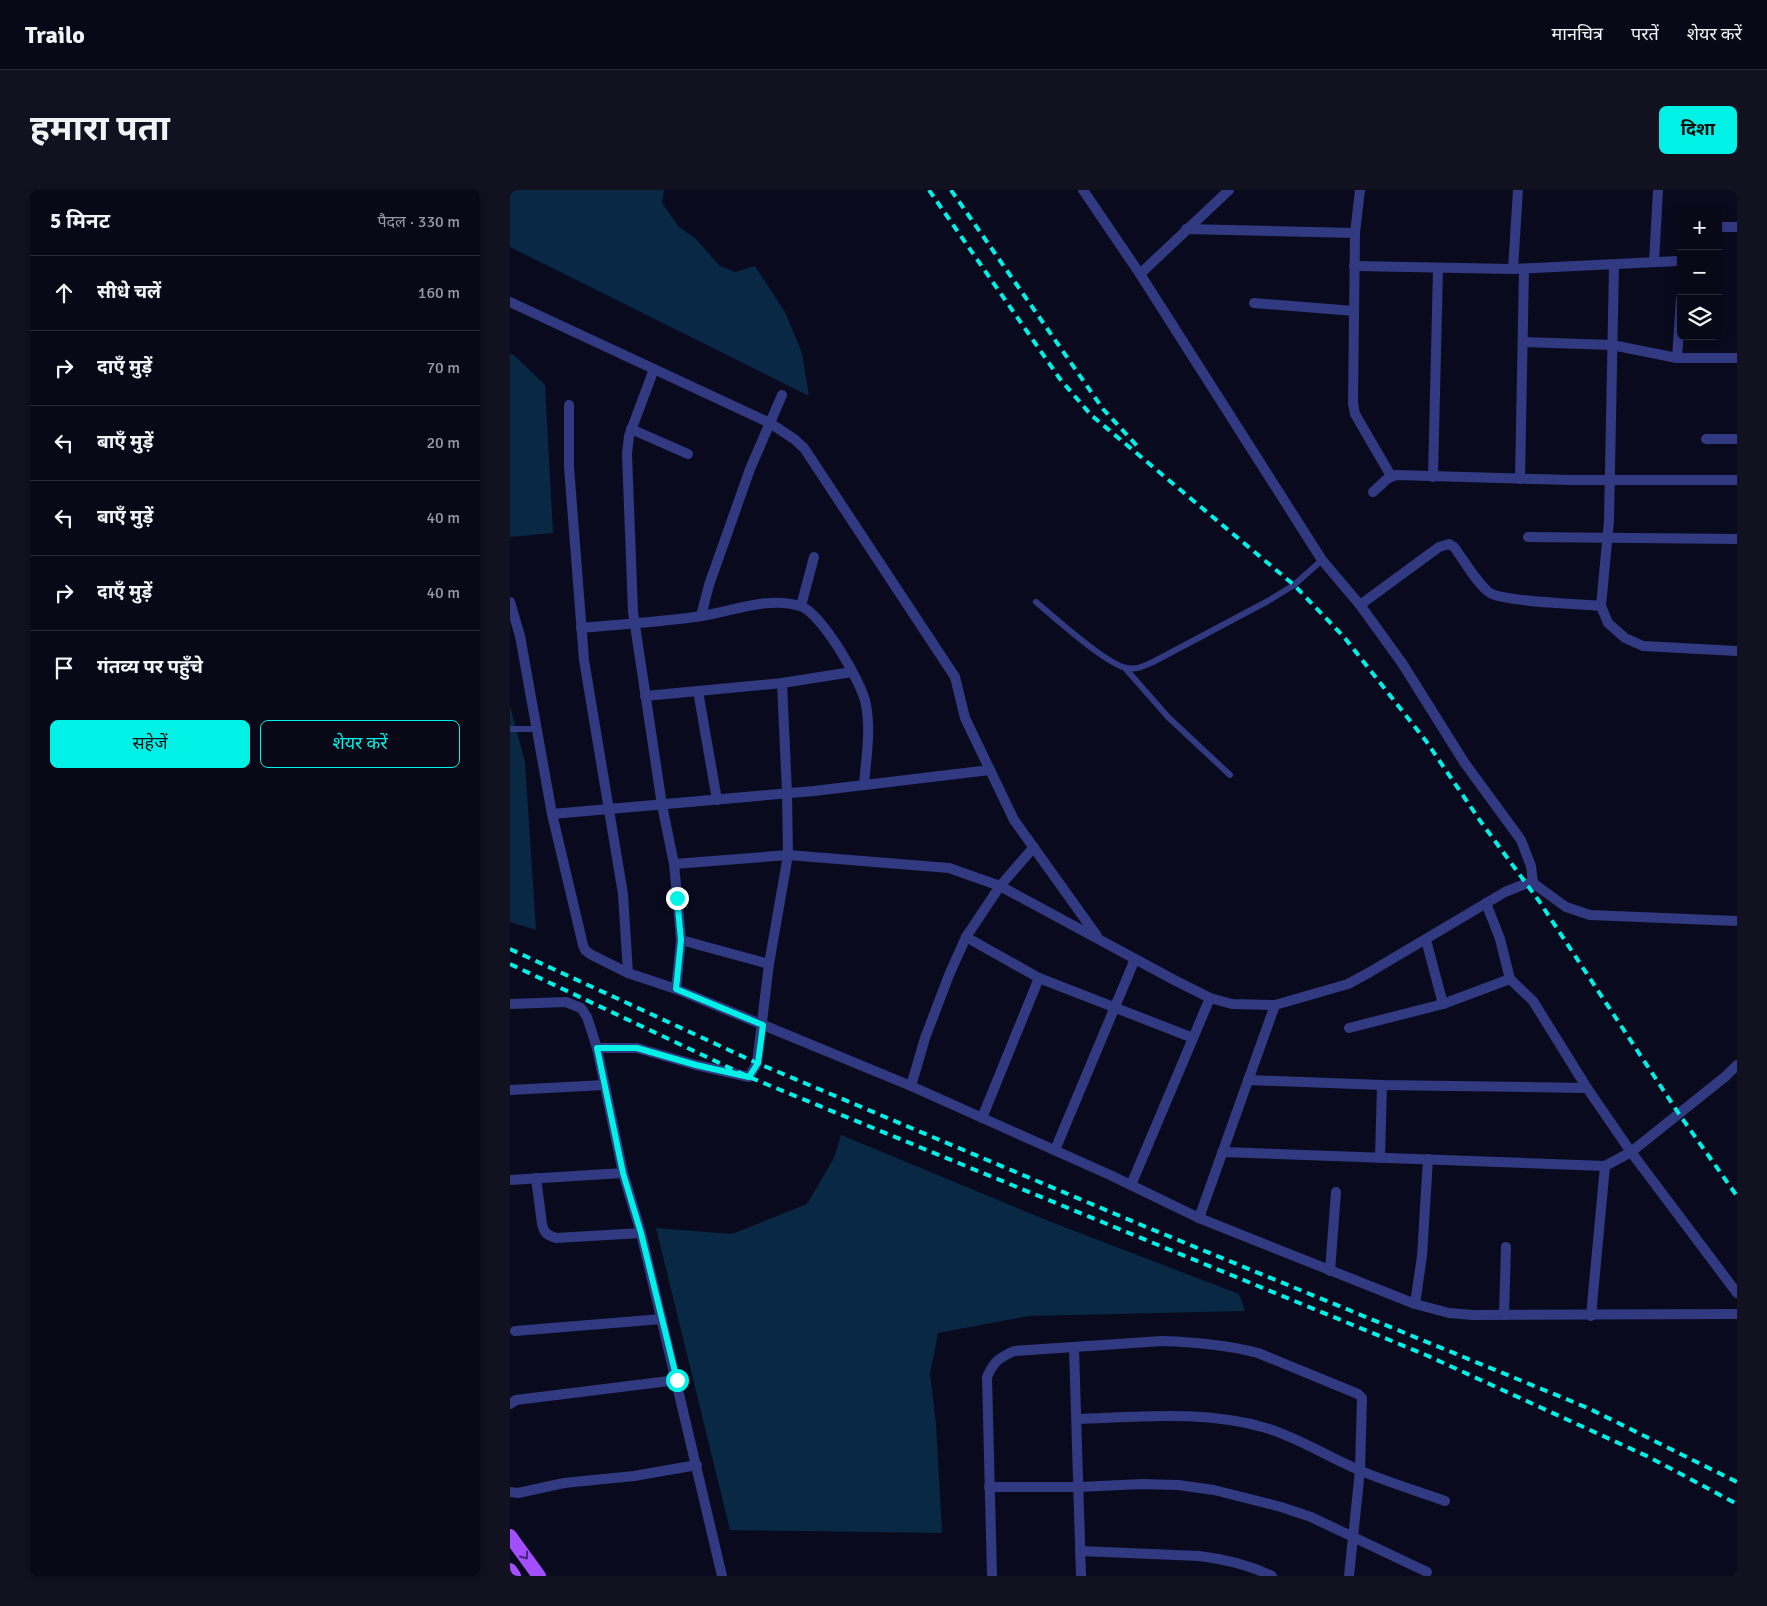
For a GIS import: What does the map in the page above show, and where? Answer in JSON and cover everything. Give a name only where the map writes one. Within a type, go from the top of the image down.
[{"type":"main road","points":[[510,1536],[539,1576]]},
{"type":"main road","points":[[510,1570],[514,1576]]},
{"type":"street","points":[[1084,190],[1140,274],[1322,560],[1360,605],[1402,662],[1464,762],[1521,840],[1532,866],[1532,883]]},
{"type":"street","points":[[1140,274],[1229,190]]},
{"type":"street","points":[[1360,190],[1355,233],[1354,266],[1354,409],[1355,414],[1391,476]]},
{"type":"street","points":[[1518,190],[1519,269],[1523,342],[1520,479]]},
{"type":"street","points":[[1654,262],[1658,190]]},
{"type":"street","points":[[1722,227],[1737,227]]},
{"type":"street","points":[[1186,229],[1355,233]]},
{"type":"street","points":[[1354,266],[1519,269],[1677,261]]},
{"type":"street","points":[[1614,265],[1610,521],[1601,606],[1608,623],[1625,638],[1643,646],[1737,651]]},
{"type":"street","points":[[1433,477],[1438,268]]},
{"type":"street","points":[[510,302],[770,422],[794,438],[804,448],[955,677],[965,718],[1014,820],[1099,939]]},
{"type":"street","points":[[1254,303],[1354,311]]},
{"type":"street","points":[[1677,358],[1678,340]]},
{"type":"street","points":[[1523,342],[1612,345],[1677,358],[1737,358]]},
{"type":"street","points":[[654,369],[631,429],[627,454],[634,622],[662,805],[674,864],[681,940],[676,989]]},
{"type":"street","points":[[701,616],[709,585],[750,469],[782,395]]},
{"type":"street","points":[[569,405],[569,467],[584,660],[623,894],[628,973]]},
{"type":"street","points":[[631,429],[688,454]]},
{"type":"street","points":[[1706,439],[1737,439]]},
{"type":"street","points":[[1373,492],[1391,476],[1520,479],[1737,480]]},
{"type":"street","points":[[1528,537],[1737,539]]},
{"type":"street","points":[[1360,605],[1439,546],[1448,544],[1454,547],[1479,582],[1490,593],[1508,598],[1601,606]]},
{"type":"street","points":[[801,606],[814,557]]},
{"type":"street","points":[[510,602],[520,636],[552,814],[585,950],[628,973],[676,989],[911,1086],[1054,1150],[1198,1218],[1415,1304],[1449,1313],[1504,1315],[1737,1314]]},
{"type":"street","points":[[581,628],[701,616],[758,604],[801,606],[812,613],[822,624],[864,694],[868,714],[864,785]]},
{"type":"street","points":[[646,696],[782,683],[852,672]]},
{"type":"street","points":[[597,1048],[637,1048],[696,1065],[749,1077],[758,1063],[769,964],[788,855],[782,683]]},
{"type":"street","points":[[698,691],[717,800]]},
{"type":"street","points":[[552,814],[787,793],[990,770]]},
{"type":"street","points":[[911,1086],[925,1038],[948,975],[966,937],[1000,886],[1034,847]]},
{"type":"street","points":[[674,864],[788,855],[949,868],[1000,886],[1210,998],[1232,1004],[1276,1005],[1348,984],[1505,892],[1525,884],[1532,883],[1566,907],[1590,915],[1737,921]]},
{"type":"street","points":[[1486,903],[1500,939],[1510,979],[1533,1001],[1587,1088],[1631,1152],[1737,1293]]},
{"type":"street","points":[[966,937],[1039,978],[1193,1038]]},
{"type":"street","points":[[681,940],[769,964]]},
{"type":"street","points":[[1426,940],[1443,1004]]},
{"type":"street","points":[[1054,1150],[1135,959]]},
{"type":"street","points":[[982,1118],[1039,978]]},
{"type":"street","points":[[1349,1028],[1443,1004],[1510,979]]},
{"type":"street","points":[[1131,1186],[1210,998]]},
{"type":"street","points":[[510,1004],[566,1002],[581,1008],[587,1017],[597,1048],[623,1173],[641,1233],[722,1576]]},
{"type":"street","points":[[1198,1218],[1276,1005]]},
{"type":"street","points":[[1222,1152],[1605,1166],[1631,1152],[1726,1076],[1737,1065]]},
{"type":"street","points":[[1248,1080],[1382,1085],[1587,1088]]},
{"type":"street","points":[[510,1090],[604,1085]]},
{"type":"street","points":[[1380,1158],[1382,1085]]},
{"type":"street","points":[[1415,1304],[1422,1256],[1428,1159]]},
{"type":"street","points":[[1592,1316],[1605,1166]]},
{"type":"street","points":[[510,1180],[623,1173]]},
{"type":"street","points":[[536,1178],[543,1231],[547,1235],[556,1238],[641,1233]]},
{"type":"street","points":[[1330,1271],[1336,1192]]},
{"type":"street","points":[[1504,1315],[1506,1247]]},
{"type":"street","points":[[515,1330],[662,1319]]},
{"type":"street","points":[[992,1576],[988,1377],[993,1365],[1001,1357],[1014,1351],[1162,1342],[1182,1342],[1243,1349],[1258,1353],[1358,1394],[1362,1398],[1360,1470],[1349,1576]]},
{"type":"street","points":[[1074,1348],[1081,1576]]},
{"type":"street","points":[[510,1404],[516,1400],[677,1380]]},
{"type":"street","points":[[1077,1419],[1167,1416],[1236,1421],[1267,1428],[1360,1470],[1445,1501]]},
{"type":"street","points":[[510,1492],[518,1493],[564,1483],[634,1476],[697,1466]]},
{"type":"street","points":[[989,1487],[1079,1487],[1142,1484],[1178,1485],[1214,1490],[1311,1517],[1427,1572]]},
{"type":"street","points":[[1080,1551],[1218,1558],[1257,1569],[1272,1576]]},
{"type":"lane","points":[[1036,602],[1110,661],[1125,668],[1136,669],[1153,662],[1268,601],[1294,585],[1322,560]]},
{"type":"lane","points":[[1125,668],[1168,717],[1230,775]]},
{"type":"lane","points":[[510,729],[537,728]]},
{"type":"water","points":[[510,190],[664,190],[662,203],[679,227],[695,238],[720,266],[735,272],[755,266],[785,312],[802,353],[809,396],[510,247]]},
{"type":"water","points":[[510,354],[514,355],[545,385],[553,533],[510,537]]},
{"type":"water","points":[[510,706],[525,762],[536,930],[510,922]]},
{"type":"water","points":[[841,1135],[1051,1222],[1239,1294],[1245,1311],[1029,1316],[938,1333],[930,1374],[936,1424],[942,1533],[730,1530],[656,1228],[732,1234],[807,1204],[834,1158]]},
{"type":"railway","points":[[929,190],[1060,379],[1091,415],[1294,585],[1344,637],[1426,741],[1481,822],[1539,901],[1679,1114],[1737,1196]]},
{"type":"railway","points":[[951,190],[1103,409],[1140,449]]},
{"type":"railway","points":[[510,949],[757,1063],[1139,1224],[1588,1408],[1737,1482]]},
{"type":"railway","points":[[510,964],[749,1077],[1426,1355],[1649,1457],[1737,1504]]},
{"type":"route","points":[[677,898],[681,940],[676,989],[763,1025],[758,1063],[749,1077],[696,1065],[637,1048],[597,1048],[623,1173],[641,1233],[677,1380]]}]
